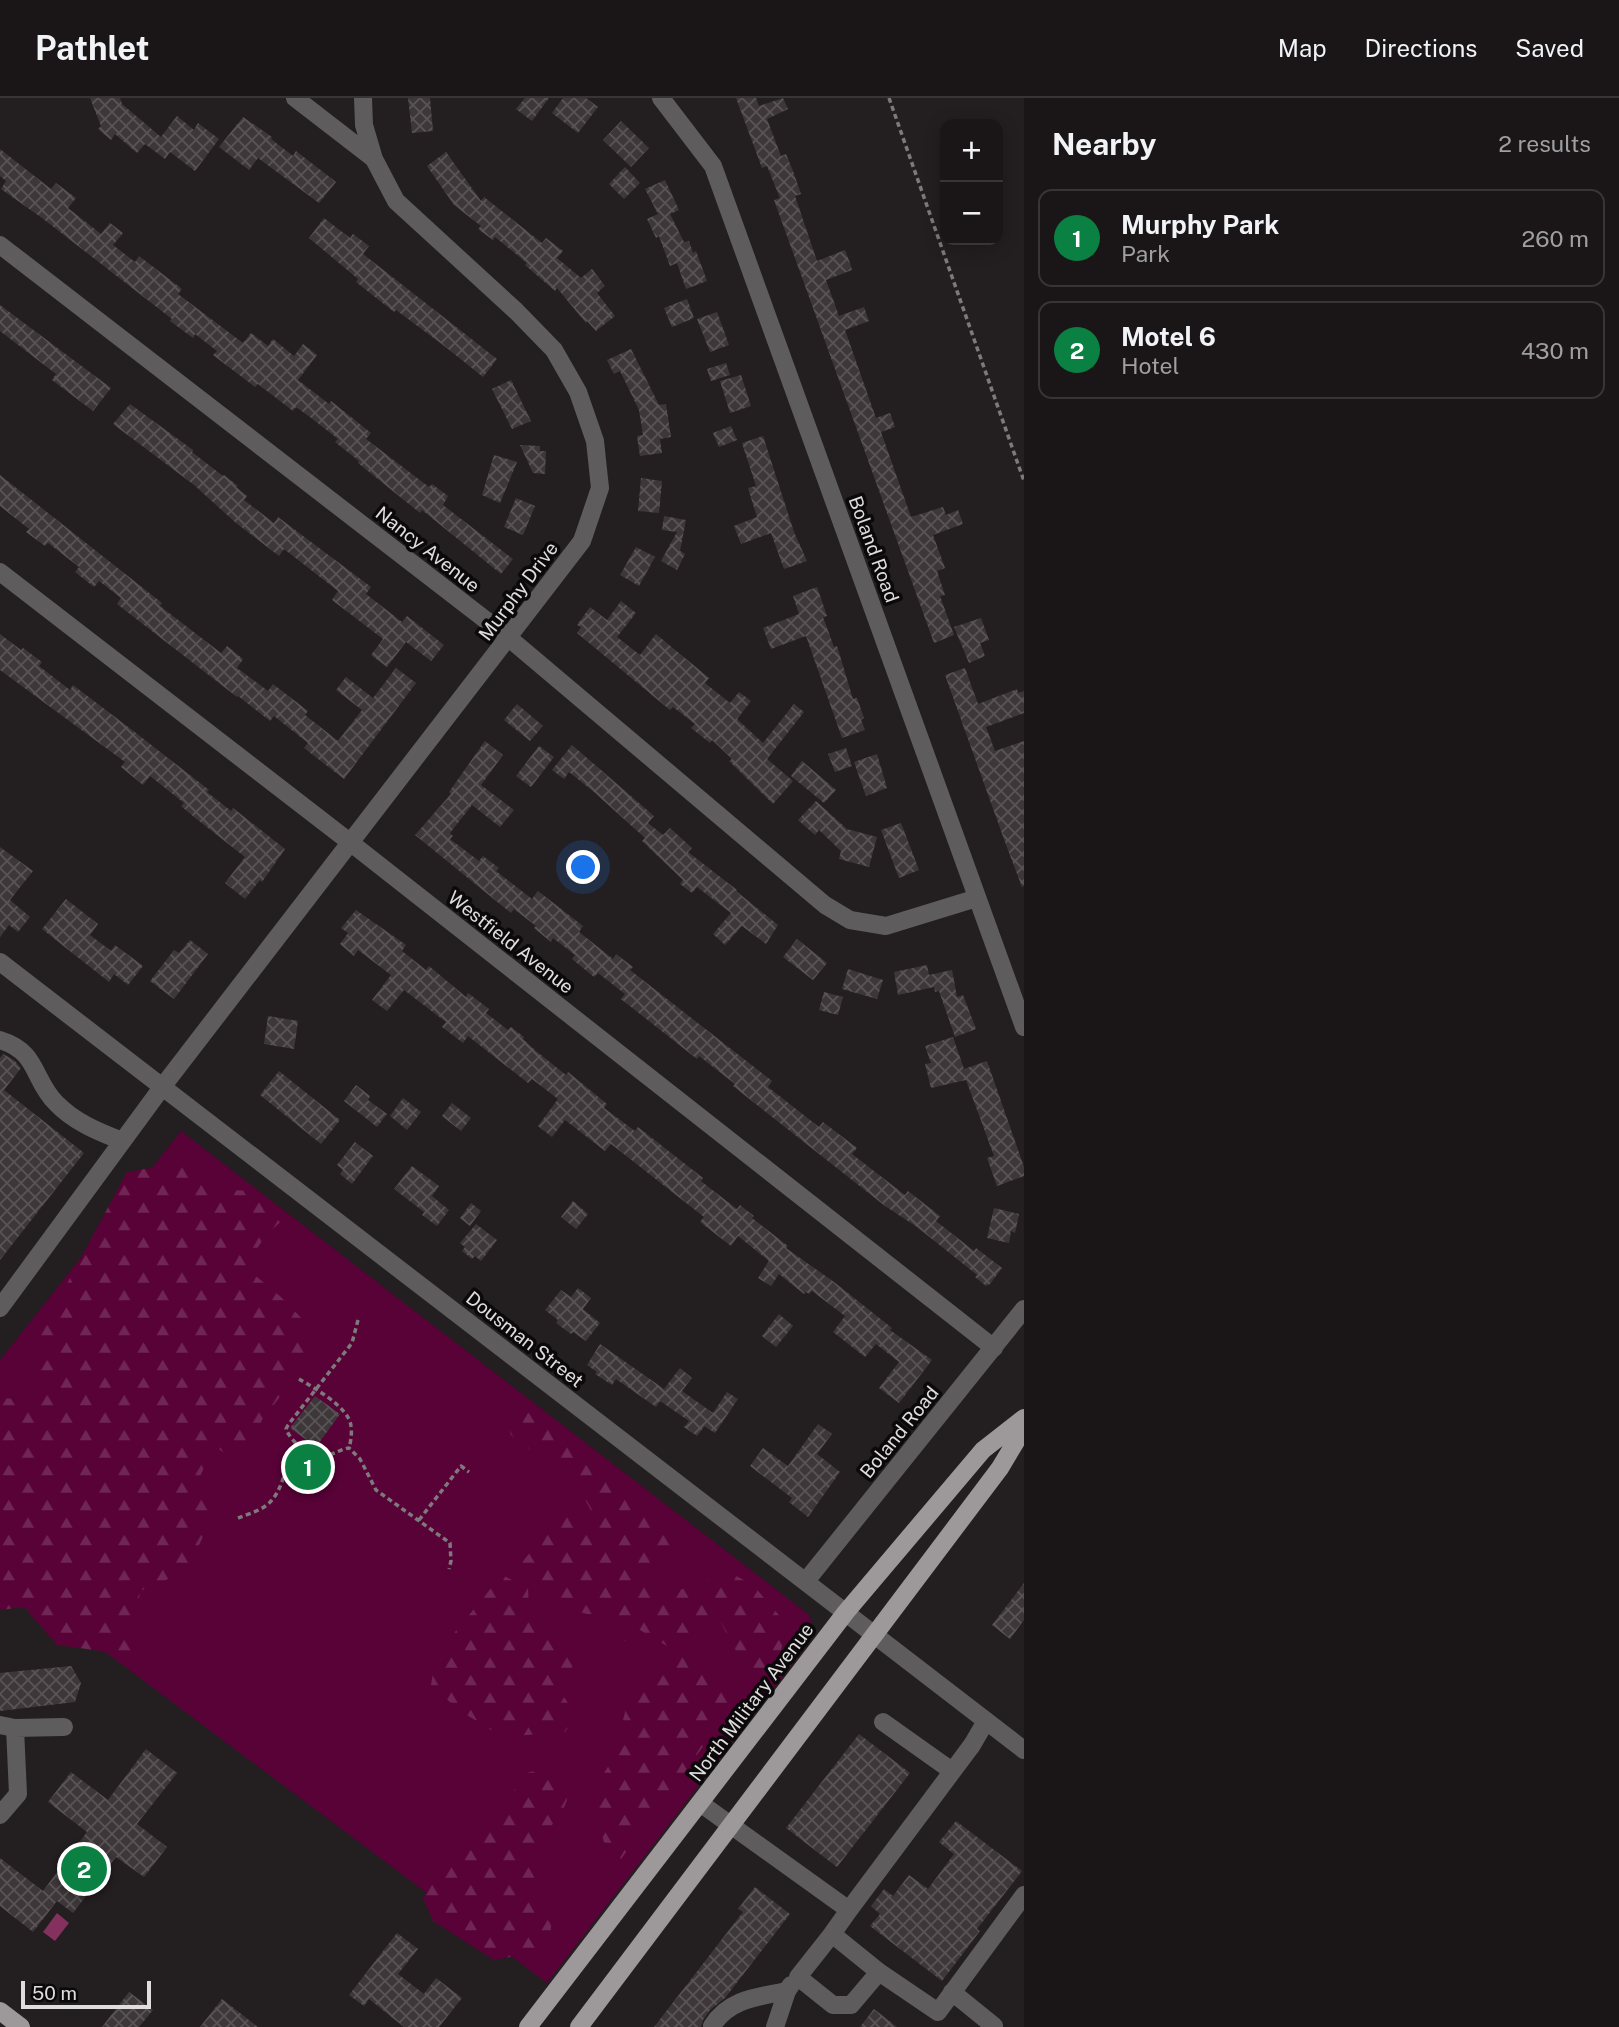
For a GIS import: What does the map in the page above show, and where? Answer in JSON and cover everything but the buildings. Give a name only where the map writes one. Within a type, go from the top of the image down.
[{"type":"main road","name":"North Military Avenue","points":[[528,2027],[846,1612],[983,1450],[1024,1418]]},
{"type":"main road","points":[[579,2027],[1000,1468],[1024,1428]]},
{"type":"main road","points":[[0,2011],[21,2027]]},
{"type":"street","points":[[295,98],[374,159]]},
{"type":"street","name":"Murphy Drive","points":[[0,1308],[122,1140],[582,541],[600,488],[595,441],[578,392],[554,349],[396,201],[374,159],[364,125],[363,98]]},
{"type":"street","name":"Boland Road","points":[[660,98],[713,166],[1024,1027]]},
{"type":"street","name":"Nancy Avenue","points":[[0,244],[509,638],[825,905],[850,920],[886,926],[978,898]]},
{"type":"street","name":"Westfield Avenue","points":[[0,572],[351,843],[994,1348]]},
{"type":"street","name":"Dousman Street","points":[[0,962],[1024,1750]]},
{"type":"street","points":[[0,1040],[21,1049],[31,1060],[47,1092],[57,1104],[90,1128],[122,1140]]},
{"type":"street","name":"Boland Road","points":[[806,1581],[1024,1308]]},
{"type":"street","points":[[775,2027],[792,1984],[832,1934],[986,1721]]},
{"type":"street","points":[[883,1722],[952,1771]]},
{"type":"street","points":[[0,1815],[18,1794],[7,1727],[64,1727]]},
{"type":"street","points":[[700,1803],[849,1910]]},
{"type":"street","points":[[832,1934],[939,2020],[952,1992],[1024,1895]]},
{"type":"street","points":[[712,2026],[719,2015],[732,2005],[792,1984],[833,2005],[851,2005],[879,1972]]},
{"type":"street","points":[[952,1992],[994,2026]]},
{"type":"path","points":[[889,98],[1024,481]]},
{"type":"path","points":[[349,1448],[320,1456],[299,1445],[289,1436],[288,1425],[352,1343],[358,1320]]},
{"type":"path","points":[[299,1379],[345,1412],[352,1426],[349,1448]]},
{"type":"path","points":[[238,1518],[265,1507],[271,1501],[278,1491],[291,1454],[299,1445]]},
{"type":"path","points":[[349,1448],[360,1459],[376,1490],[450,1543],[449,1569]]},
{"type":"path","points":[[419,1520],[461,1466],[469,1472]]},
{"type":"green space","points":[[181,1131],[808,1614],[813,1626],[813,1637],[547,1983],[0,1573],[0,1360]]},
{"type":"green space","points":[[185,1162],[230,1190],[254,1191],[286,1217],[266,1235],[245,1267],[281,1297],[308,1325],[307,1362],[262,1420],[243,1465],[214,1446],[197,1483],[215,1511],[187,1571],[140,1591],[132,1655],[57,1645],[24,1607],[0,1610],[0,1398],[36,1400],[41,1332],[127,1172]]},
{"type":"green space","points":[[525,1410],[597,1465],[625,1481],[650,1509],[672,1524],[678,1543],[666,1559],[652,1592],[659,1596],[696,1585],[727,1571],[753,1585],[778,1614],[787,1630],[779,1657],[759,1674],[739,1656],[717,1615],[705,1637],[683,1656],[697,1650],[700,1667],[711,1682],[749,1690],[744,1705],[718,1726],[621,1859],[604,1842],[593,1807],[599,1781],[613,1759],[630,1693],[679,1658],[677,1652],[635,1627],[625,1641],[615,1635],[619,1614],[587,1614],[565,1608],[557,1592],[531,1578],[522,1562],[558,1520],[573,1511],[592,1512],[576,1484],[511,1435],[504,1411]]},
{"type":"green space","points":[[502,1575],[528,1588],[529,1610],[553,1624],[578,1656],[560,1690],[572,1715],[565,1732],[503,1737],[460,1711],[431,1685],[436,1655]]},
{"type":"green space","points":[[560,1769],[567,1800],[542,1843],[533,1868],[537,1894],[552,1916],[549,1950],[494,1960],[433,1921],[423,1898],[443,1866],[474,1838],[529,1772]]},
{"type":"shaded area","points":[[57,1913],[69,1923],[55,1941],[43,1932]]},
{"type":"place","name":"Murphy Park","points":[[308,1467]]},
{"type":"place","name":"Motel 6","points":[[84,1869]]}]
